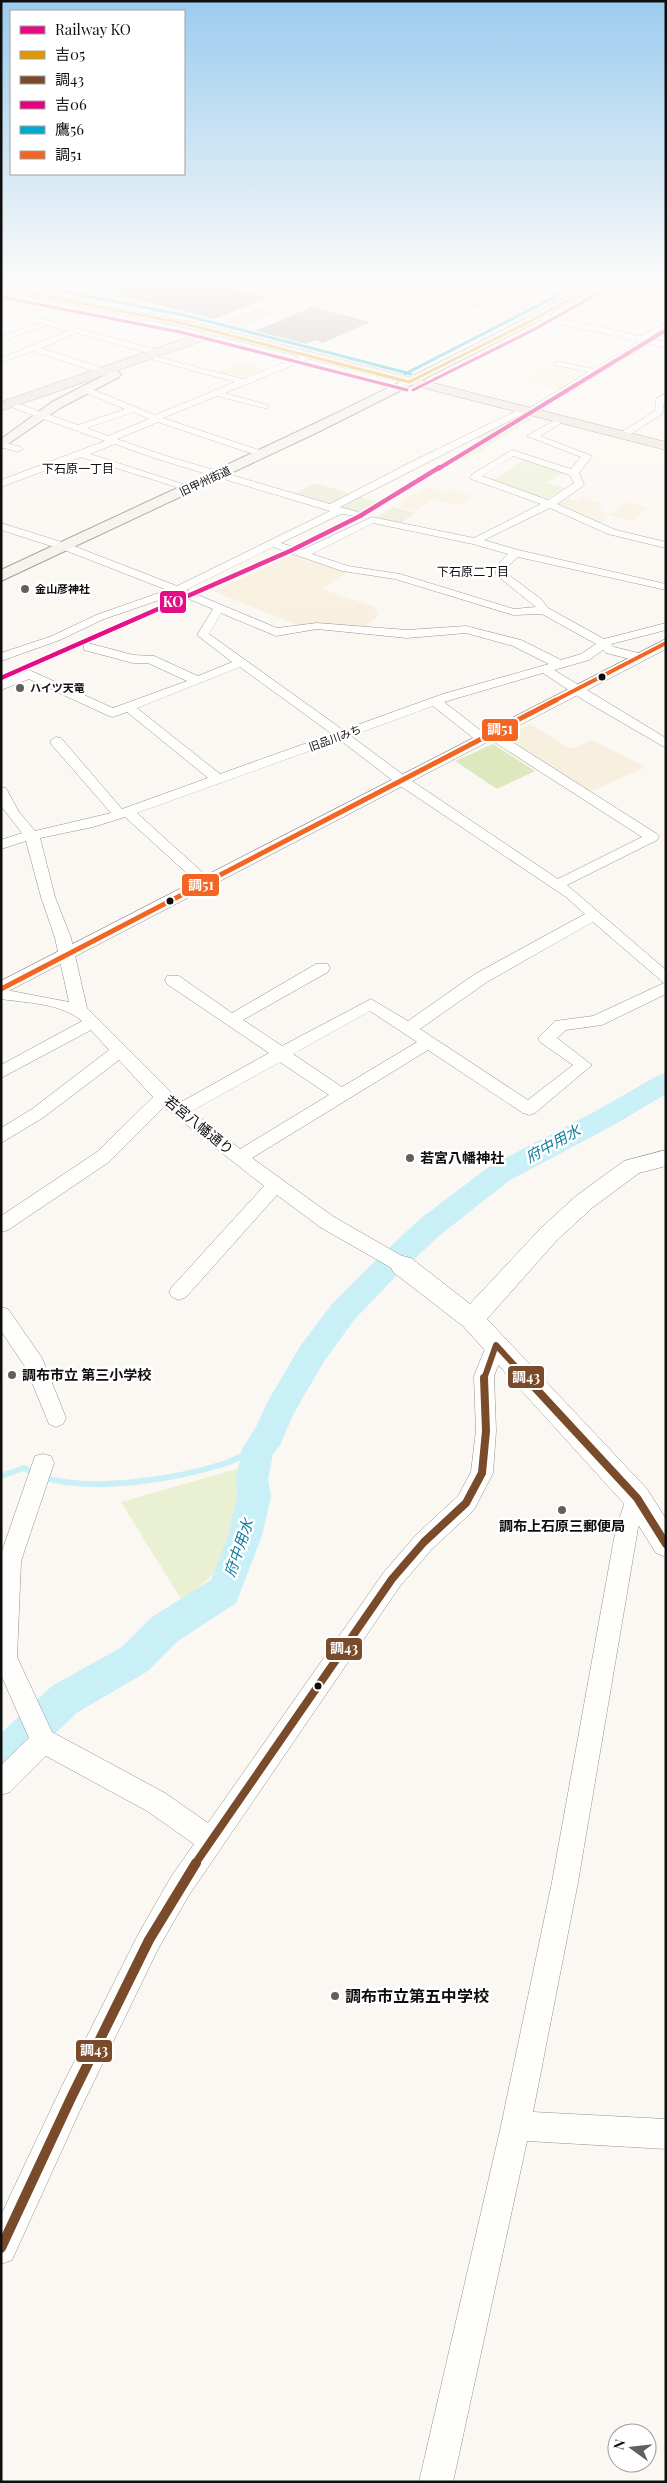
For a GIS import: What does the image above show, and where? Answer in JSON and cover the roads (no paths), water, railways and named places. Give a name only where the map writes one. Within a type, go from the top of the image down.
[{"type":"highway","points":[[6,406],[19,402]]},
{"type":"highway","points":[[6,406],[24,402]]},
{"type":"main road","points":[[3,443],[61,402]]},
{"type":"main road","name":"旧甲州街道","points":[[1,576],[66,548],[368,402]]},
{"type":"main road","points":[[486,402],[666,446]]},
{"type":"main road","points":[[525,412],[666,451]]},
{"type":"street","points":[[113,402],[156,419],[262,454]]},
{"type":"street","points":[[1,484],[81,454],[196,402]]},
{"type":"street","points":[[247,402],[265,407]]},
{"type":"street","points":[[1,657],[56,638],[100,617],[178,590],[336,509],[414,464],[543,402]]},
{"type":"street","points":[[622,435],[659,412],[660,402]]},
{"type":"street","points":[[6,406],[220,474],[354,514]]},
{"type":"street","points":[[77,428],[132,410]]},
{"type":"street","points":[[475,541],[548,505],[579,484],[574,473],[577,466],[587,456],[532,436],[557,422]]},
{"type":"street","points":[[3,443],[18,449]]},
{"type":"street","points":[[574,473],[512,453],[474,477],[612,532],[664,543]]},
{"type":"street","points":[[81,454],[190,488]]},
{"type":"street","points":[[301,555],[372,520],[475,541],[516,553],[666,587]]},
{"type":"street","points":[[1,526],[178,590],[276,632],[316,626],[407,634],[466,629],[517,643],[559,664]]},
{"type":"street","points":[[271,543],[301,555],[346,569],[396,576],[420,582],[513,612],[544,610]]},
{"type":"street","points":[[516,553],[502,566],[500,574],[537,601],[544,610],[603,643],[610,650],[638,657]]},
{"type":"street","points":[[219,608],[207,625],[203,636],[401,780],[571,894],[666,979]]},
{"type":"street","name":"旧品川みち","points":[[1,845],[32,835],[93,823],[219,780],[458,693],[585,656],[603,643],[666,626]]},
{"type":"street","points":[[1,989],[666,643]]},
{"type":"street","points":[[88,647],[133,659],[150,659],[198,681]]},
{"type":"street","points":[[1,686],[29,674],[113,713],[198,681],[241,662]]},
{"type":"street","points":[[545,669],[576,690],[666,744]]},
{"type":"street","points":[[435,702],[486,736],[652,837],[556,885]]},
{"type":"street","points":[[129,708],[219,780]]},
{"type":"street","points":[[56,741],[123,813],[206,883]]},
{"type":"street","points":[[1,791],[8,804],[32,835],[48,897],[68,954],[79,1010]]},
{"type":"street","points":[[408,1029],[481,978],[596,915]]},
{"type":"street","points":[[230,1020],[322,968]]},
{"type":"street","points":[[173,980],[340,1095]]},
{"type":"street","points":[[180,1110],[371,1004],[529,1109],[584,1065],[546,1038],[561,1025],[596,1021],[666,988]]},
{"type":"street","name":"若宮八幡通り","points":[[1,994],[50,1002],[79,1010],[93,1022],[163,1097],[239,1158],[327,1222],[402,1265]]},
{"type":"street","points":[[1,1072],[93,1022]]},
{"type":"street","points":[[239,1158],[428,1042]]},
{"type":"street","points":[[1,1137],[38,1113],[119,1051]]},
{"type":"street","points":[[1,1224],[102,1157],[163,1097]]},
{"type":"street","points":[[472,1319],[549,1234],[584,1202],[632,1167],[666,1158]]},
{"type":"street","points":[[179,1292],[275,1186]]},
{"type":"street","points":[[402,1265],[472,1319],[496,1344],[637,1498],[666,1544]]},
{"type":"street","points":[[1,1315],[35,1364],[56,1418]]},
{"type":"street","points":[[1,2249],[149,1940],[180,1886],[392,1579],[424,1542],[466,1503],[474,1489],[482,1473],[486,1431],[484,1376],[496,1344]]},
{"type":"street","points":[[43,1462],[10,1561],[5,1657],[32,1718],[43,1741],[156,1802],[211,1841]]},
{"type":"street","points":[[436,2482],[516,2126],[564,1882],[626,1528],[637,1498]]},
{"type":"street","points":[[1,1783],[43,1741]]},
{"type":"street","points":[[516,2126],[666,2134]]},
{"type":"waterway","name":"府中用水","points":[[401,1254],[430,1227],[500,1173],[603,1119],[666,1082]]},
{"type":"waterway","name":"府中用水","points":[[1,1759],[65,1699],[135,1659],[165,1629],[224,1591],[245,1536],[254,1496],[252,1479],[258,1449],[269,1435],[280,1408],[312,1354],[343,1312],[386,1268]]},
{"type":"waterway","points":[[42,1477],[62,1482],[85,1484],[109,1484],[159,1479],[226,1463],[258,1449]]},
{"type":"waterway","points":[[1,1476],[24,1468],[34,1473]]},
{"type":"rail line","name":"KO","points":[[1,678],[290,551],[360,516],[548,402]]},
{"type":"place","name":"金山彦神社","points":[[25,589]]},
{"type":"place","name":"ハイツ天竜","points":[[20,688]]},
{"type":"place","name":"若宮八幡神社","points":[[410,1158]]},
{"type":"place","name":"調布市立 第三小学校","points":[[12,1375]]},
{"type":"place","name":"調布上石原三郵便局","points":[[562,1510]]},
{"type":"place","name":"調布市立第五中学校","points":[[335,1996]]},
{"type":"district","name":"下石原一丁目","points":[[78,469]]},
{"type":"district","name":"下石原二丁目","points":[[473,572]]}]
